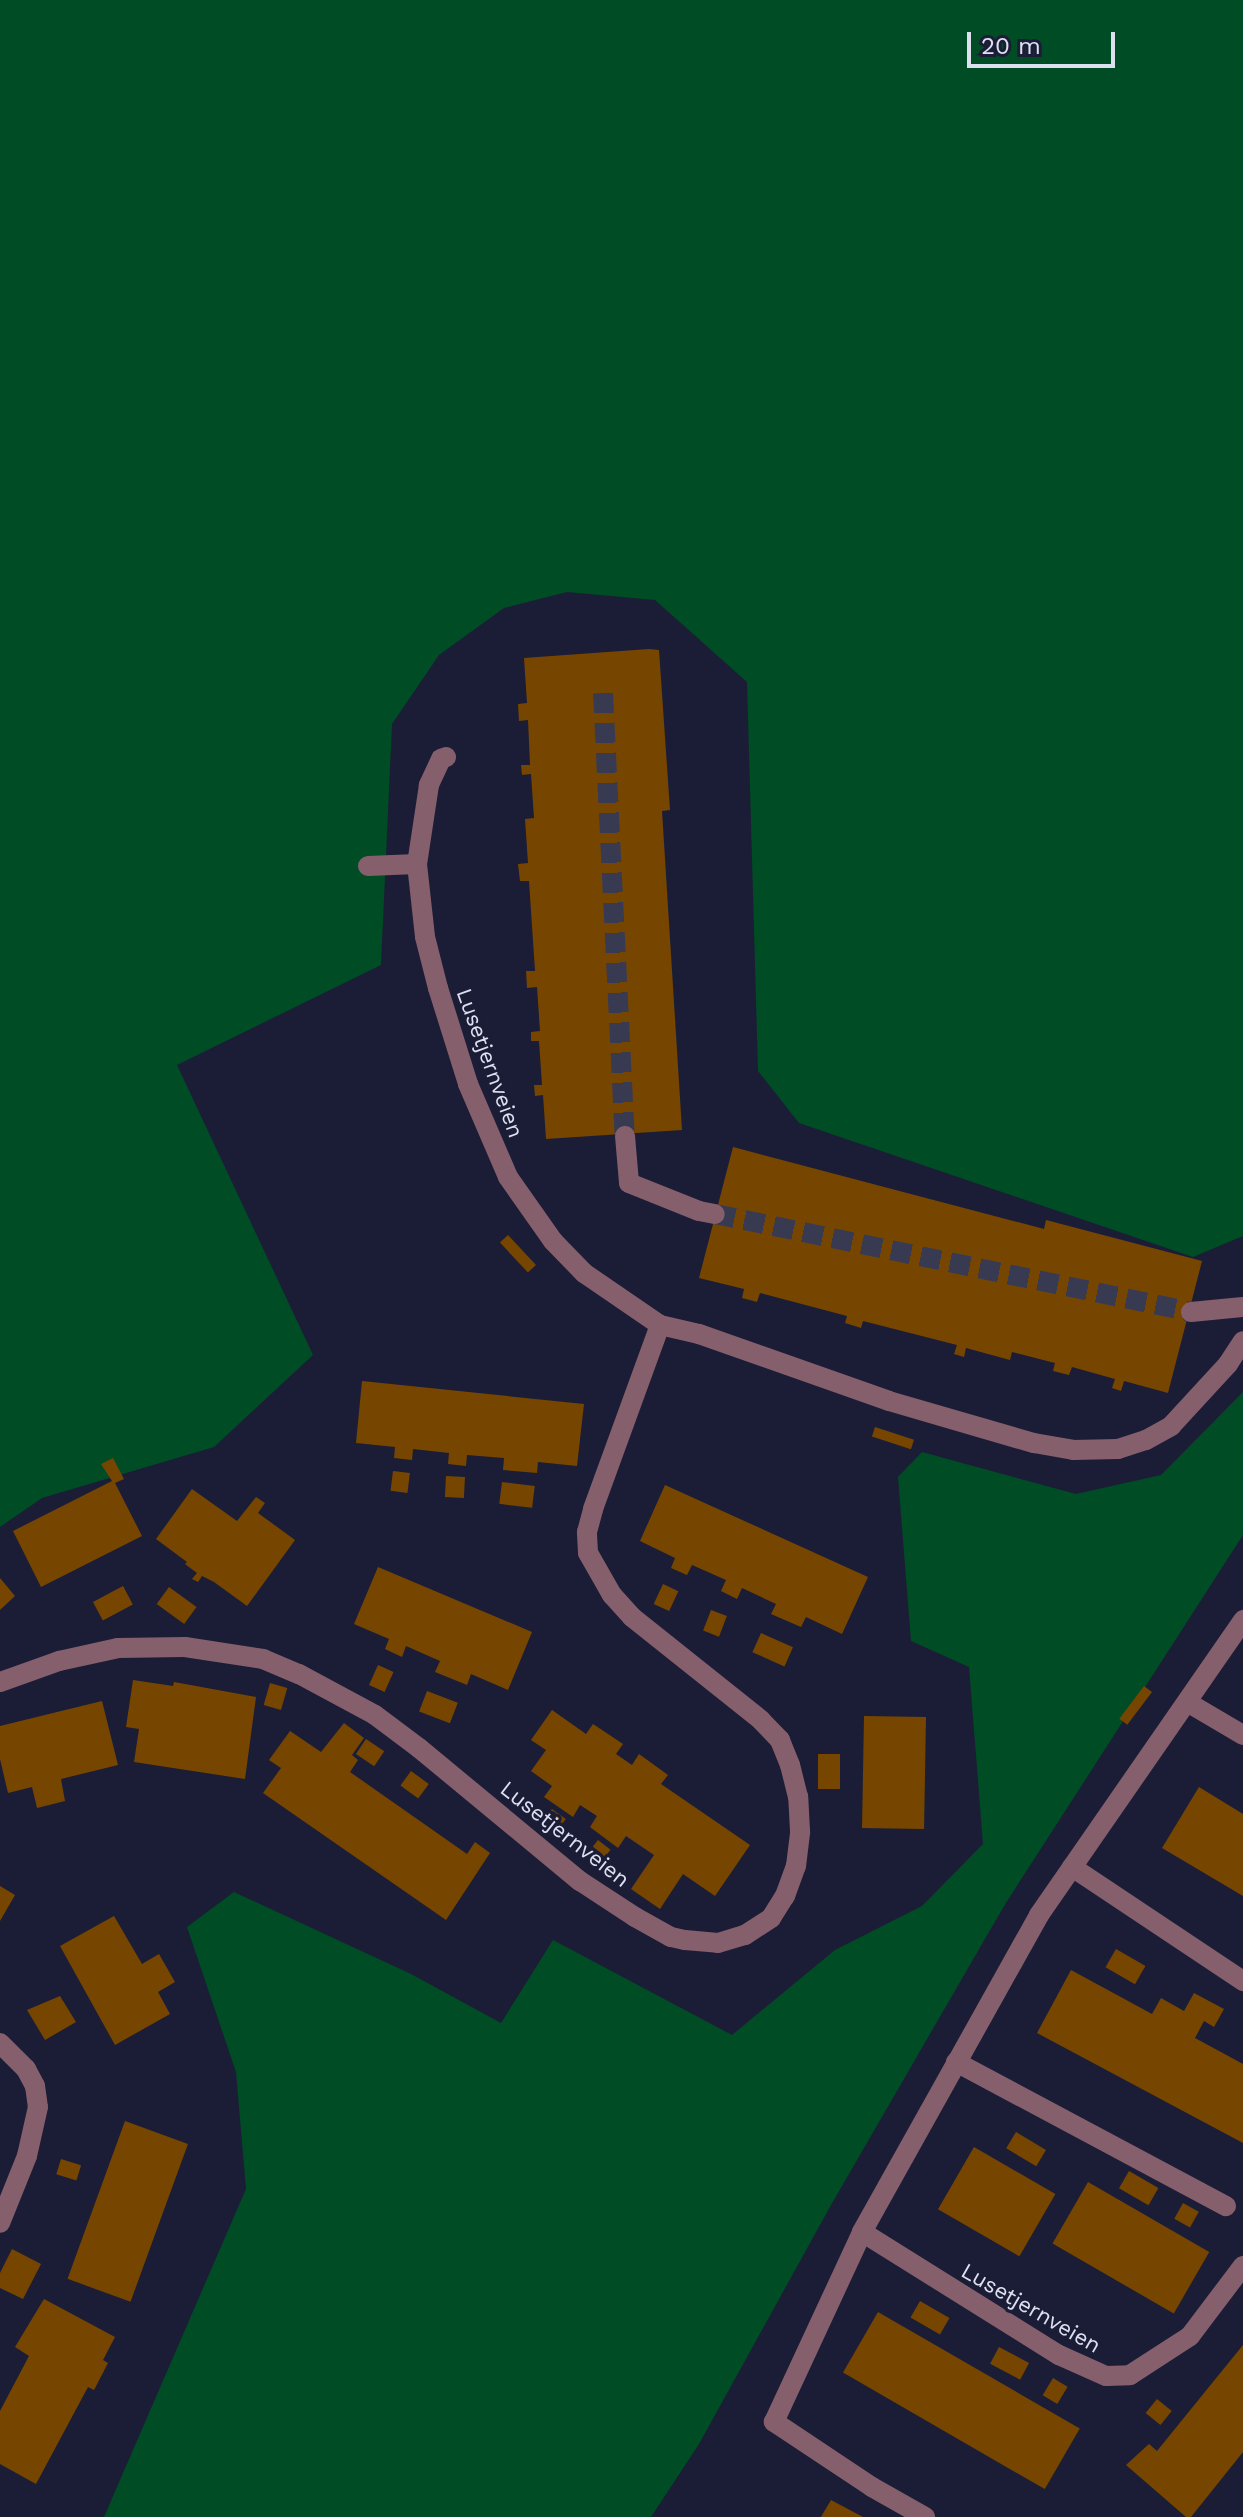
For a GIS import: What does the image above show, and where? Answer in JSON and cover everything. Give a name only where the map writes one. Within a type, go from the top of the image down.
[{"type":"lane","name":"Lusetjernveien","points":[[446,757],[441,759],[429,785],[417,864],[425,937],[452,1036],[508,1177],[553,1241],[584,1273],[660,1325],[699,1334],[889,1401],[1034,1443],[1073,1450],[1118,1449],[1146,1440],[1171,1426],[1228,1364],[1243,1341]]},
{"type":"lane","points":[[368,866],[417,864]]},
{"type":"lane","points":[[625,1136],[629,1183],[699,1211],[715,1214]]},
{"type":"lane","points":[[1191,1312],[1243,1307]]},
{"type":"lane","name":"Lusetjernveien","points":[[0,1682],[59,1661],[118,1648],[185,1647],[263,1659],[299,1674],[375,1715],[580,1881],[635,1917],[671,1937],[685,1940],[718,1943],[745,1935],[771,1918],[785,1896],[796,1866],[800,1820],[790,1765],[780,1740],[761,1720],[632,1617],[612,1595],[588,1553],[587,1532],[593,1509],[660,1325]]},
{"type":"lane","points":[[925,2517],[872,2487],[774,2422],[862,2232],[1039,1915],[1243,1620]]},
{"type":"lane","points":[[1187,1702],[1243,1735]]},
{"type":"lane","points":[[1072,1867],[1243,1981]]},
{"type":"lane","points":[[0,2043],[26,2069],[35,2086],[38,2107],[27,2156],[0,2223]]},
{"type":"lane","points":[[956,2062],[1226,2206]]},
{"type":"lane","name":"Lusetjernveien","points":[[862,2232],[1046,2347],[1106,2376],[1130,2375],[1157,2361],[1190,2336],[1243,2266]]},
{"type":"green space","points":[[0,0],[1243,0],[1243,1236],[1193,1257],[799,1123],[758,1071],[747,682],[655,600],[567,592],[504,608],[439,655],[392,724],[381,965],[177,1065],[313,1355],[214,1447],[42,1498],[0,1527]]},
{"type":"green space","points":[[1243,1392],[1243,1535],[1004,1906],[831,2205],[699,2444],[651,2517],[104,2517],[246,2189],[236,2072],[187,1927],[234,1892],[411,1974],[501,2023],[553,1940],[732,2035],[835,1950],[922,1906],[983,1844],[969,1667],[911,1641],[898,1477],[922,1452],[1076,1494],[1161,1475]]},
{"type":"building","points":[[659,650],[670,810],[662,811],[682,1130],[546,1139],[543,1095],[535,1096],[534,1085],[542,1085],[539,1041],[531,1041],[531,1032],[540,1031],[537,987],[527,988],[526,971],[535,971],[529,881],[520,881],[518,864],[528,863],[525,819],[534,818],[531,774],[522,775],[521,765],[530,765],[528,720],[519,721],[518,704],[527,703],[524,658]]},
{"type":"building","points":[[733,1147],[1044,1229],[1046,1220],[1202,1261],[1168,1393],[1124,1381],[1121,1391],[1112,1388],[1115,1379],[1072,1367],[1069,1375],[1053,1371],[1055,1363],[1012,1352],[1010,1360],[966,1348],[964,1357],[954,1354],[957,1345],[863,1321],[861,1328],[845,1323],[847,1316],[760,1293],[757,1302],[742,1298],[744,1289],[699,1278]]},
{"type":"building","points":[[508,1235],[536,1265],[528,1272],[500,1243]]},
{"type":"building","points":[[362,1381],[584,1404],[577,1466],[538,1462],[537,1473],[503,1470],[504,1458],[467,1455],[466,1466],[448,1464],[449,1453],[413,1449],[412,1460],[394,1458],[395,1447],[356,1443]]},
{"type":"building","points":[[875,1427],[914,1440],[911,1449],[872,1437]]},
{"type":"building","points":[[113,1458],[124,1479],[115,1483],[142,1536],[41,1587],[13,1531],[112,1481],[101,1464]]},
{"type":"building","points":[[393,1471],[410,1473],[407,1493],[391,1491]]},
{"type":"building","points":[[446,1476],[465,1477],[464,1498],[445,1497]]},
{"type":"building","points":[[502,1482],[535,1486],[532,1508],[499,1504]]},
{"type":"building","points":[[665,1485],[868,1577],[842,1634],[806,1617],[801,1627],[771,1614],[776,1604],[742,1588],[737,1599],[721,1591],[726,1580],[692,1565],[687,1575],[671,1568],[675,1558],[640,1541]]},
{"type":"building","points":[[192,1489],[237,1521],[256,1497],[265,1503],[258,1513],[295,1540],[247,1606],[202,1576],[198,1582],[192,1579],[197,1573],[156,1539]]},
{"type":"building","points":[[378,1567],[532,1632],[508,1690],[471,1674],[467,1685],[435,1672],[440,1661],[406,1646],[402,1657],[385,1649],[389,1639],[354,1624]]},
{"type":"building","points":[[0,1578],[15,1596],[0,1610]]},
{"type":"building","points":[[663,1584],[678,1591],[669,1611],[654,1604]]},
{"type":"building","points":[[123,1586],[133,1605],[103,1621],[93,1602]]},
{"type":"building","points":[[169,1587],[197,1607],[184,1624],[157,1604]]},
{"type":"building","points":[[711,1610],[727,1616],[719,1637],[703,1631]]},
{"type":"building","points":[[761,1633],[793,1647],[784,1666],[752,1652]]},
{"type":"building","points":[[378,1665],[394,1672],[385,1692],[369,1685]]},
{"type":"building","points":[[133,1680],[173,1686],[174,1682],[256,1697],[245,1779],[134,1762],[139,1729],[126,1727]]},
{"type":"building","points":[[270,1683],[287,1688],[281,1710],[264,1705]]},
{"type":"building","points":[[1144,1686],[1152,1692],[1127,1725],[1119,1719]]},
{"type":"building","points":[[427,1691],[458,1703],[450,1723],[419,1712]]},
{"type":"building","points":[[102,1701],[118,1765],[61,1779],[65,1801],[37,1808],[32,1787],[8,1793],[0,1759],[0,1726]]},
{"type":"building","points":[[552,1710],[586,1734],[593,1724],[623,1744],[616,1754],[632,1765],[639,1754],[668,1775],[661,1784],[750,1845],[715,1896],[683,1874],[660,1909],[631,1889],[654,1855],[626,1836],[618,1848],[590,1827],[597,1816],[580,1805],[573,1817],[544,1797],[552,1786],[531,1771],[546,1750],[531,1740]]},
{"type":"building","points":[[864,1716],[926,1717],[924,1829],[862,1828]]},
{"type":"building","points":[[344,1723],[364,1738],[352,1755],[358,1760],[350,1772],[467,1854],[475,1842],[490,1853],[446,1920],[263,1793],[281,1768],[269,1760],[290,1731],[321,1752]]},
{"type":"building","points":[[366,1739],[384,1751],[374,1766],[356,1754]]},
{"type":"building","points":[[818,1754],[840,1754],[840,1789],[818,1789]]},
{"type":"building","points":[[411,1771],[429,1784],[418,1798],[400,1786]]},
{"type":"building","points":[[1199,1787],[1243,1814],[1243,1896],[1162,1848]]},
{"type":"building","points":[[552,1809],[566,1819],[553,1837],[539,1827]]},
{"type":"building","points":[[598,1840],[611,1850],[597,1867],[584,1857]]},
{"type":"building","points":[[0,1886],[15,1895],[0,1921]]},
{"type":"building","points":[[114,1916],[142,1964],[159,1954],[175,1982],[158,1992],[170,2014],[115,2045],[60,1946]]},
{"type":"building","points":[[1116,1949],[1145,1966],[1135,1984],[1106,1967]]},
{"type":"building","points":[[1071,1970],[1152,2014],[1161,1998],[1184,2011],[1194,1993],[1224,2009],[1214,2027],[1204,2021],[1195,2038],[1243,2064],[1243,2143],[1037,2033]]},
{"type":"building","points":[[60,1996],[76,2022],[45,2040],[27,2010]]},
{"type":"building","points":[[125,2121],[188,2144],[131,2302],[68,2279]]},
{"type":"building","points":[[1016,2132],[1046,2150],[1036,2166],[1006,2148]]},
{"type":"building","points":[[974,2147],[1055,2194],[1019,2256],[938,2209]]},
{"type":"building","points":[[61,2159],[81,2165],[76,2180],[56,2174]]},
{"type":"building","points":[[1129,2171],[1158,2188],[1148,2205],[1119,2188]]},
{"type":"building","points":[[1088,2182],[1209,2252],[1174,2313],[1052,2243]]},
{"type":"building","points":[[1183,2203],[1199,2212],[1190,2227],[1174,2219]]},
{"type":"building","points":[[12,2249],[41,2264],[23,2299],[0,2288],[0,2273]]},
{"type":"building","points":[[44,2299],[115,2337],[103,2360],[108,2363],[94,2390],[88,2387],[36,2484],[0,2464],[0,2411],[29,2356],[15,2347]]},
{"type":"building","points":[[920,2301],[949,2318],[940,2334],[910,2317]]},
{"type":"building","points":[[878,2312],[1080,2428],[1045,2489],[843,2373]]},
{"type":"building","points":[[1243,2345],[1243,2452],[1191,2517],[1186,2517],[1126,2465],[1149,2444],[1157,2451]]},
{"type":"building","points":[[999,2347],[1029,2363],[1020,2380],[990,2364]]},
{"type":"building","points":[[1053,2378],[1068,2387],[1057,2404],[1043,2395]]},
{"type":"building","points":[[1157,2399],[1172,2411],[1160,2425],[1146,2413]]},
{"type":"building","points":[[831,2500],[863,2517],[821,2517]]},
{"type":"tunnel","points":[[603,693],[625,1136]]},
{"type":"tunnel","points":[[715,1214],[1191,1312]]}]
